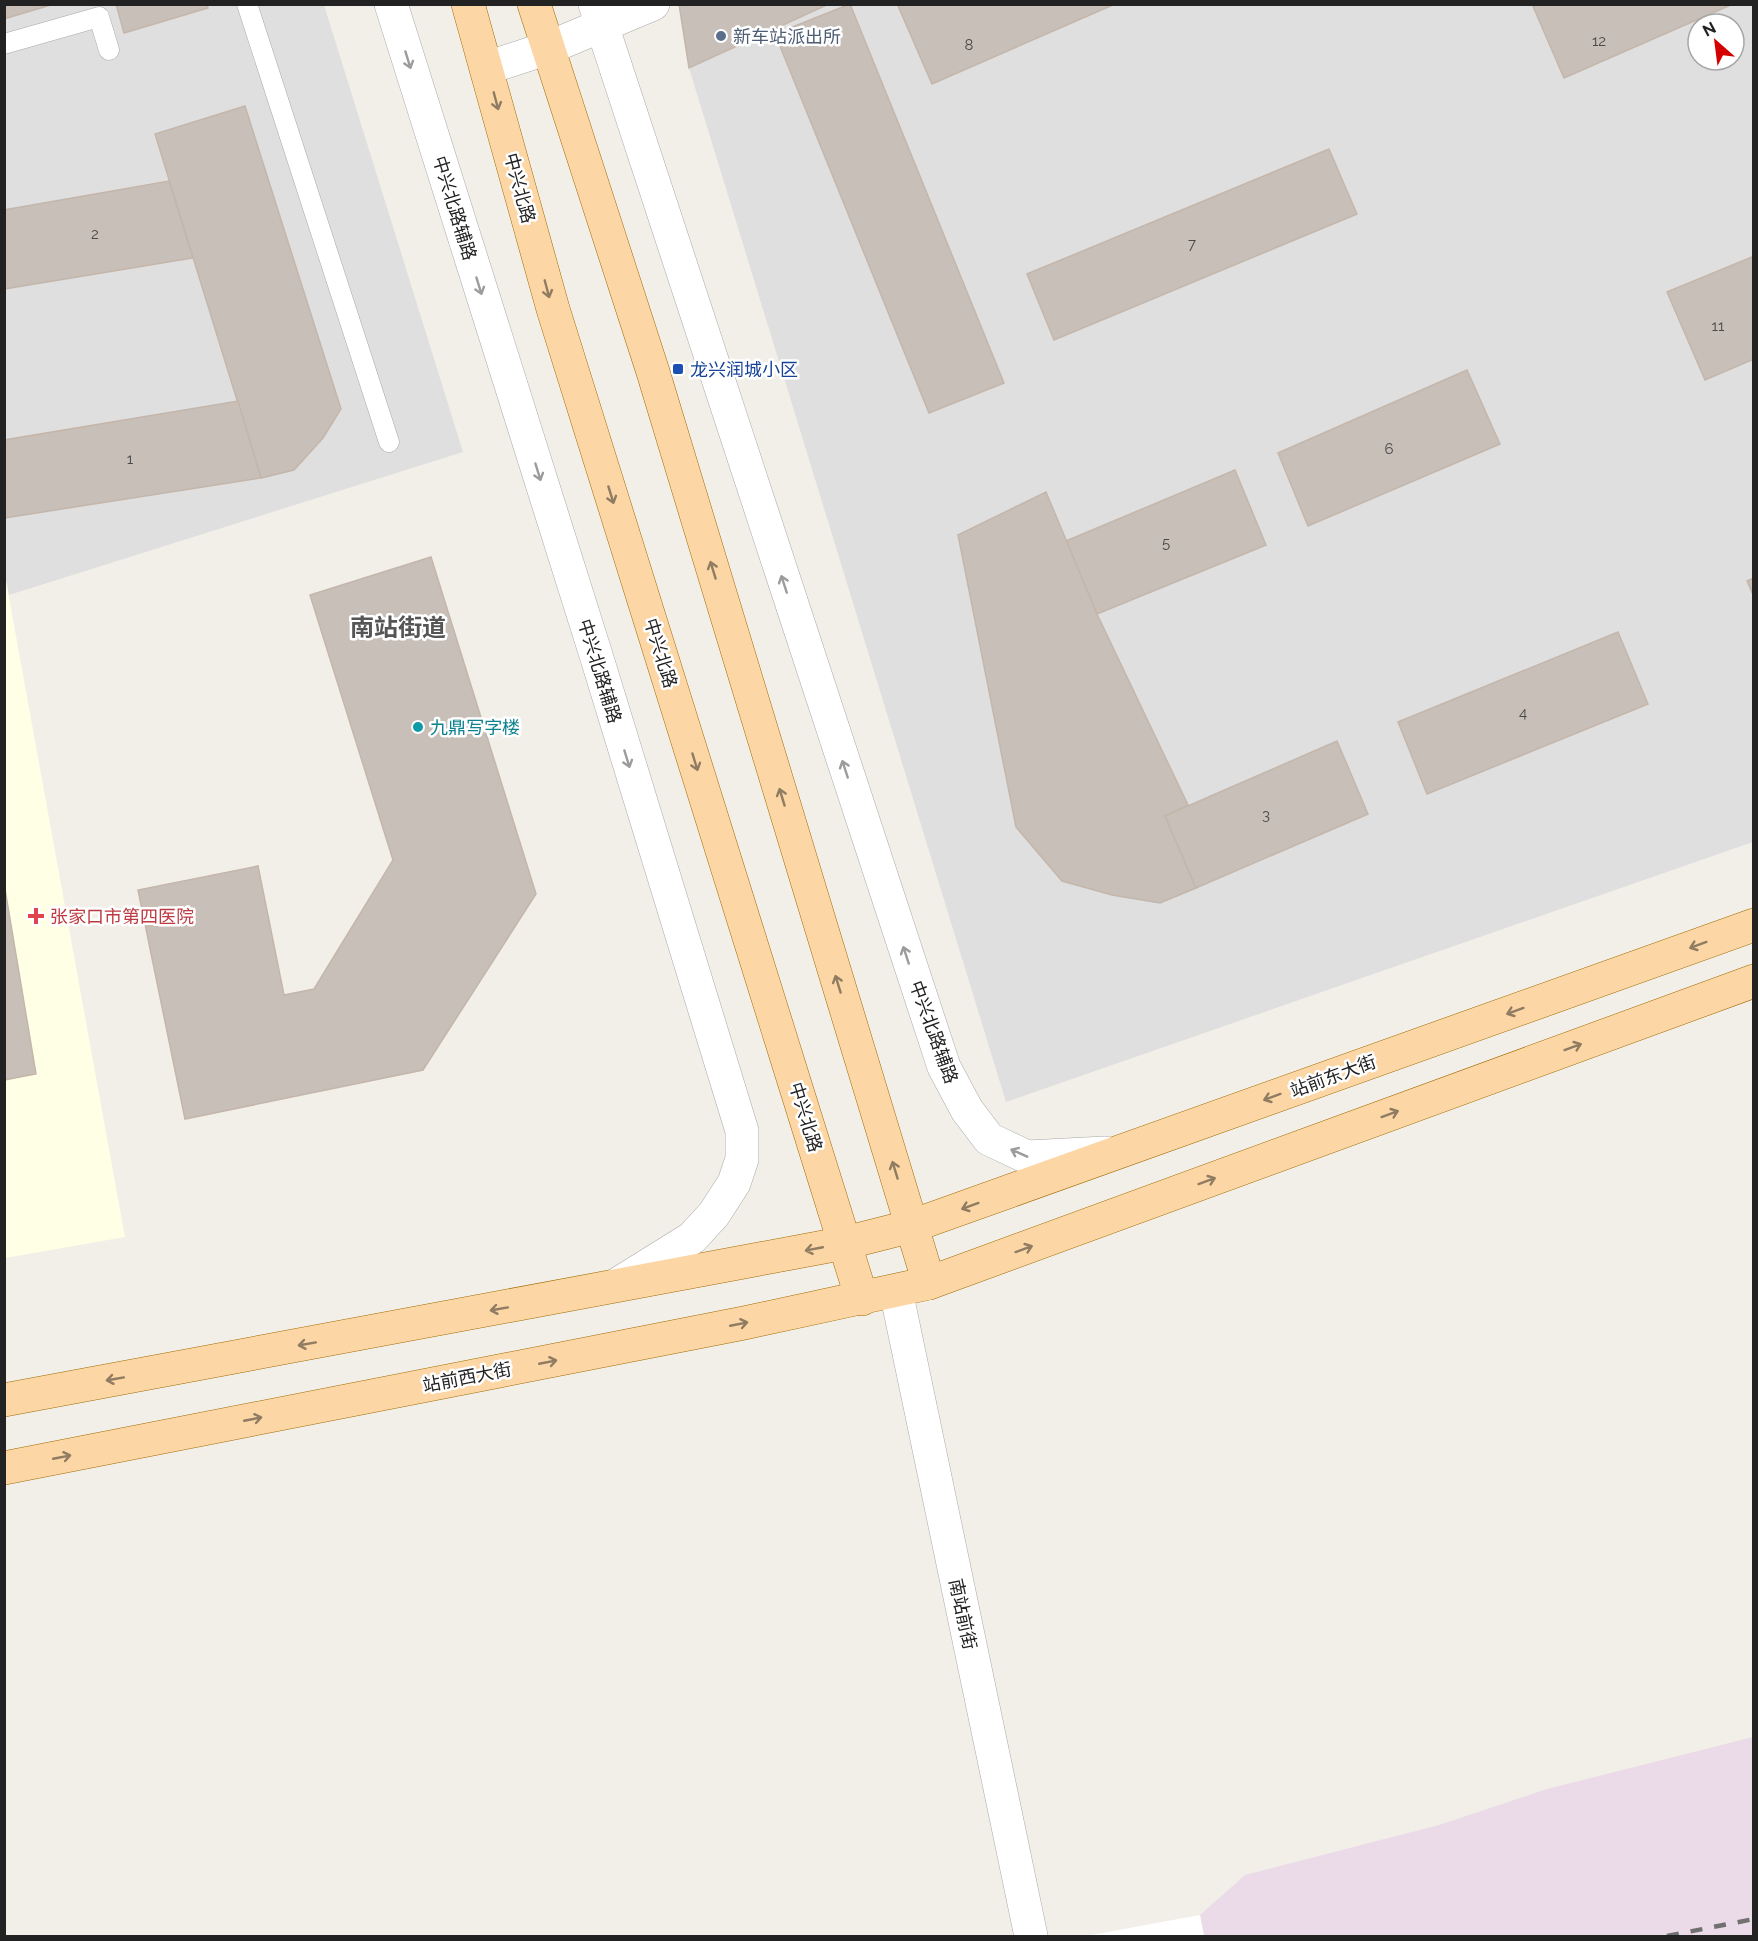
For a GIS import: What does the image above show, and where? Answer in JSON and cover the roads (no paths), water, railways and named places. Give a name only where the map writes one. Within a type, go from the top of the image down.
[{"type":"main road","name":"中兴北路","points":[[468,4],[553,309],[862,1299]]},
{"type":"main road","points":[[534,4],[653,372],[929,1283],[1754,981]]},
{"type":"main road","name":"站前东大街","points":[[912,1226],[1754,925]]},
{"type":"main road","points":[[4,1400],[846,1243],[912,1226]]},
{"type":"main road","name":"站前西大街","points":[[4,1468],[862,1299],[929,1283]]},
{"type":"street","name":"中兴北路辅路","points":[[391,4],[596,655],[742,1131],[742,1159],[734,1183],[714,1214],[692,1238],[611,1288]]},
{"type":"street","points":[[487,68],[548,48],[599,15],[653,4]]},
{"type":"street","name":"中兴北路辅路","points":[[599,15],[944,1067],[966,1110],[989,1139],[1027,1157],[1118,1152]]},
{"type":"street","name":"南站前街","points":[[896,1291],[1031,1936]]},
{"type":"lane","points":[[247,4],[389,442]]},
{"type":"lane","points":[[4,44],[99,17],[109,50]]},
{"type":"railway","points":[[1667,1936],[1754,1919]]},
{"type":"place","name":"新车站派出所","points":[[721,36]]},
{"type":"place","name":"龙兴润城小区","points":[[678,369]]},
{"type":"place","name":"九鼎写字楼","points":[[418,727]]},
{"type":"place","name":"张家口市第四医院","points":[[36,916]]},
{"type":"district","name":"南站街道","points":[[398,627]]}]
